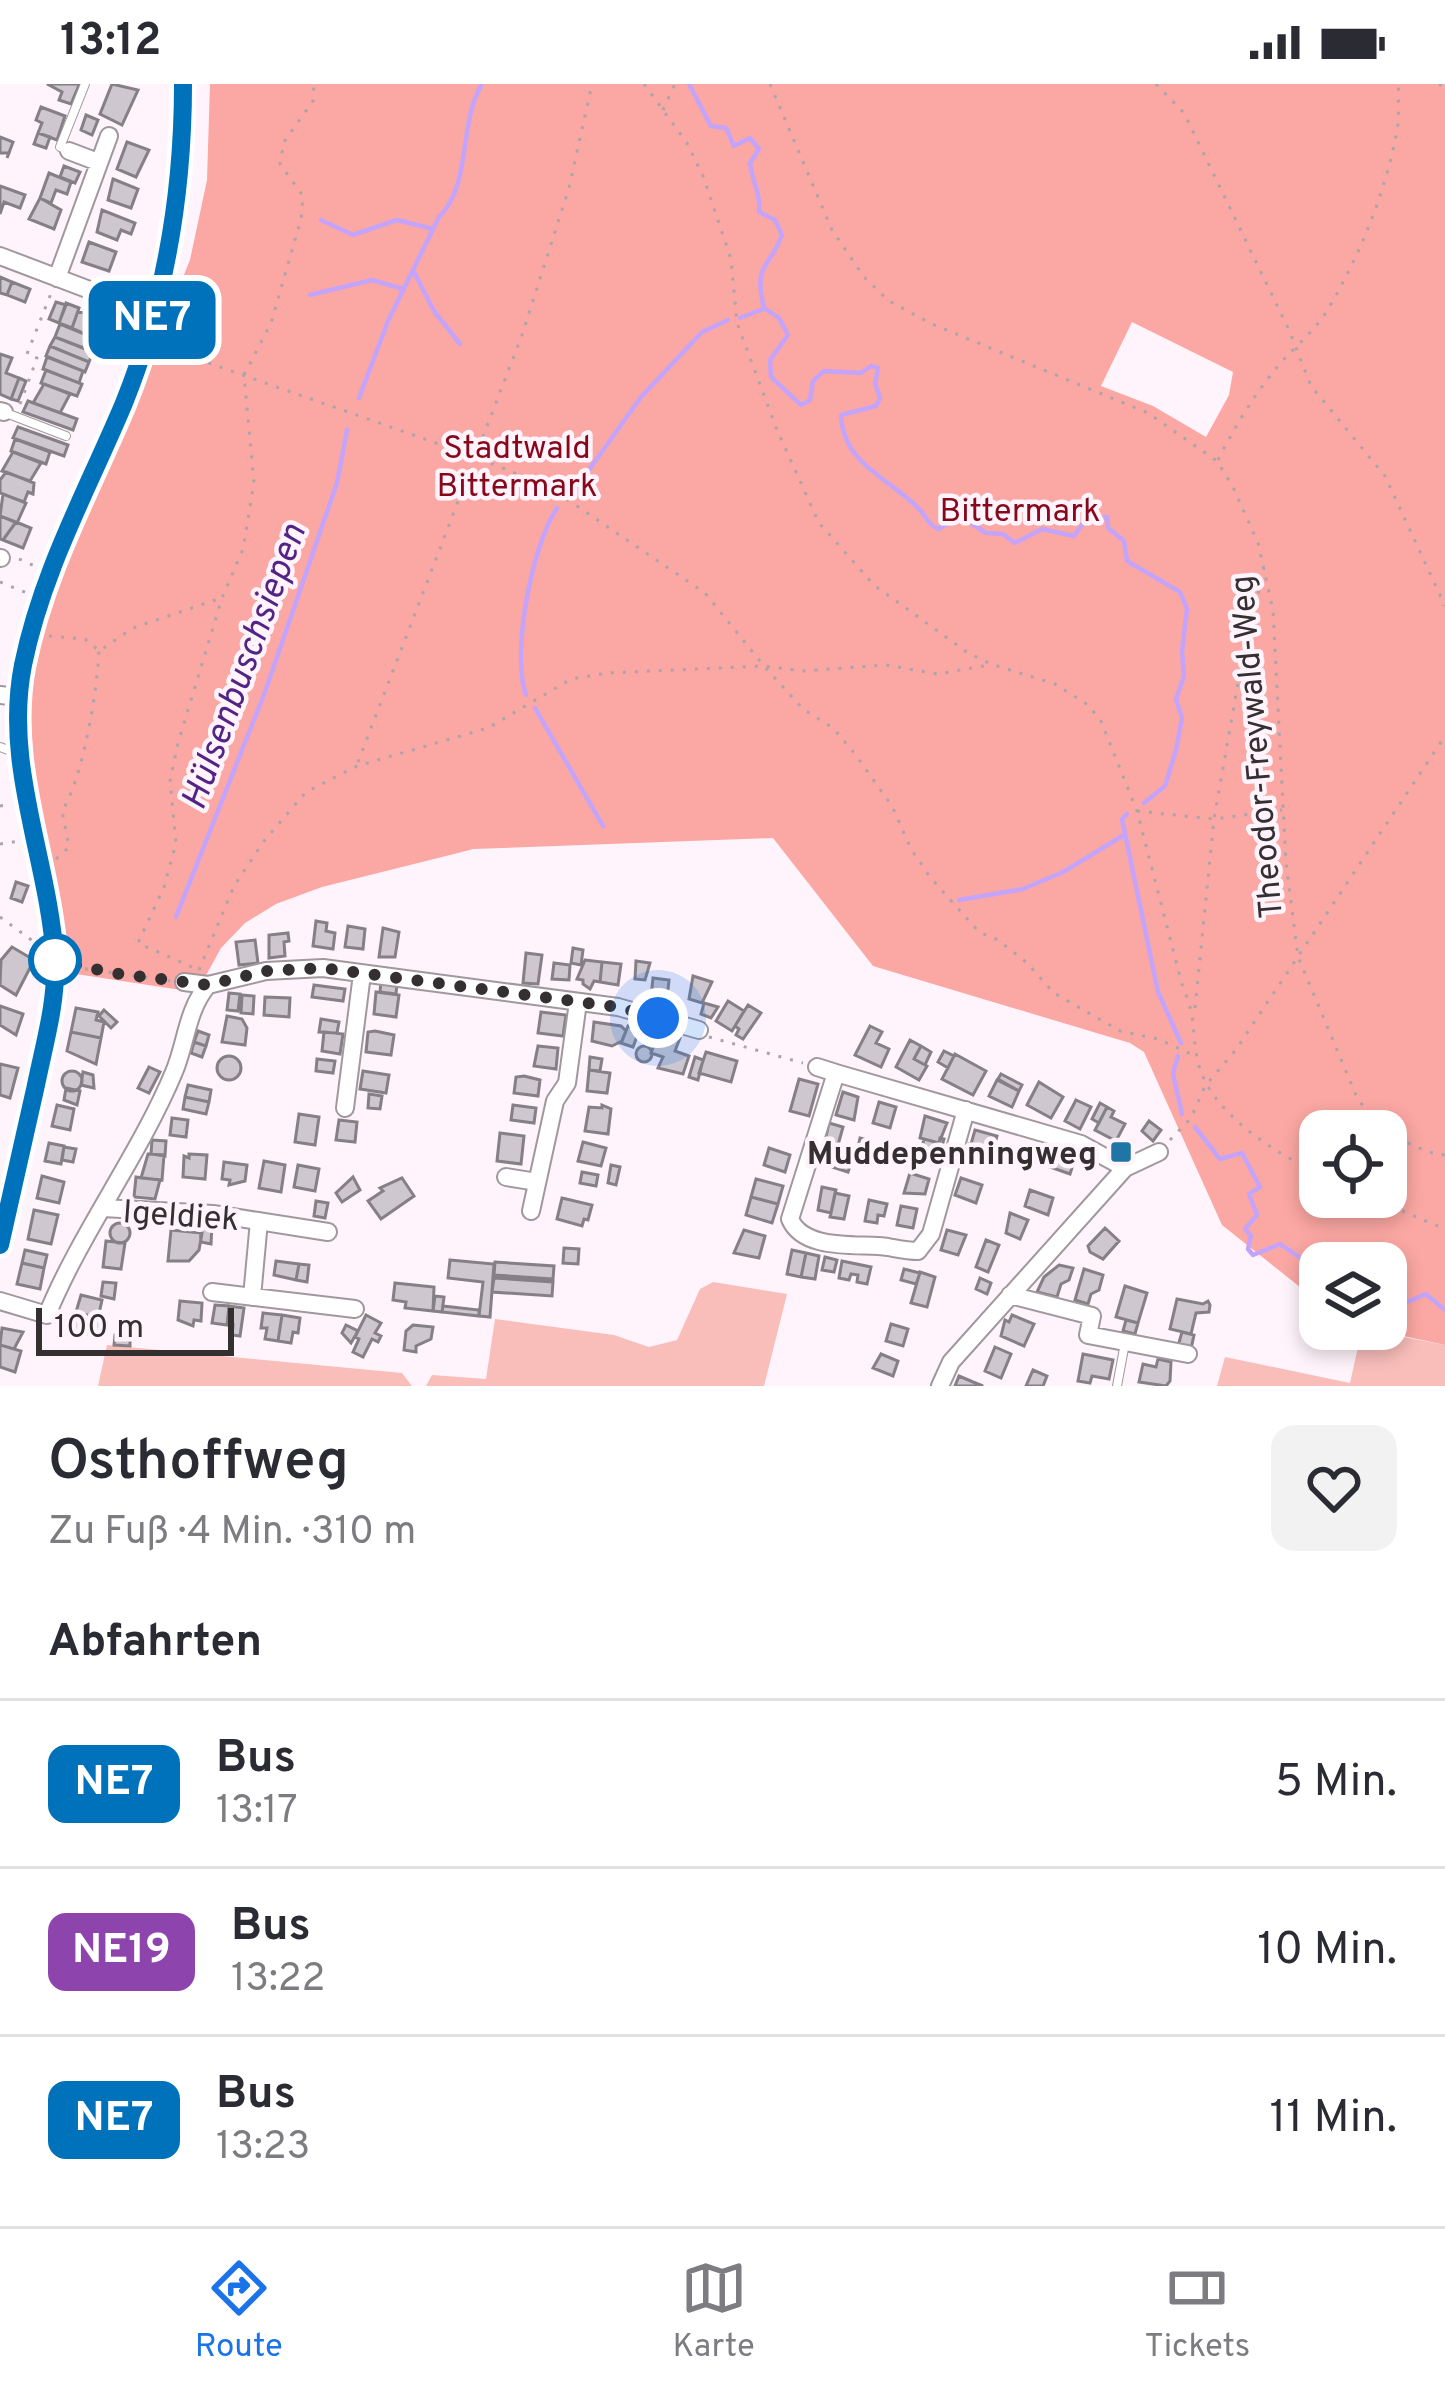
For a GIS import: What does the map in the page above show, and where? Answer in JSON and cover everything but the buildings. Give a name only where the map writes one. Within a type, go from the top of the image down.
[{"type":"main road","points":[[0,1245],[44,1046],[55,972],[46,892],[10,751],[9,696],[50,572],[123,404],[155,310],[177,211],[183,84]]},
{"type":"street","points":[[57,278],[109,136]]},
{"type":"street","points":[[69,151],[98,162]]},
{"type":"street","points":[[0,256],[155,310]]},
{"type":"street","points":[[184,982],[208,985],[266,971],[323,968],[618,1007],[699,1030]]},
{"type":"street","points":[[345,1108],[362,974]]},
{"type":"street","points":[[0,1301],[47,1315],[64,1273],[174,1071],[187,1027],[208,985]]},
{"type":"street","points":[[531,1210],[555,1101],[567,1083],[578,1002]]},
{"type":"street","points":[[817,1067],[1081,1144],[1125,1168]]},
{"type":"street","points":[[836,1072],[790,1219],[803,1236],[909,1252],[926,1244],[967,1110]]},
{"type":"street","points":[[940,1386],[951,1362],[1125,1168],[1159,1152]]},
{"type":"street","points":[[506,1177],[537,1182]]},
{"type":"street","name":"Igeldiek","points":[[103,1208],[213,1214],[328,1232]]},
{"type":"street","name":"Igeldiek","points":[[251,1297],[259,1221]]},
{"type":"street","points":[[212,1292],[355,1309]]},
{"type":"street","points":[[1010,1294],[1092,1316],[1088,1335],[1188,1354]]},
{"type":"lane","points":[[69,151],[60,147],[85,84]]},
{"type":"lane","points":[[6,413],[66,436]]},
{"type":"lane","points":[[1117,1386],[1125,1342]]},
{"type":"path","points":[[314,84],[313,101],[284,142],[280,164],[303,196],[301,218],[271,323],[244,375],[254,483],[243,549],[222,598],[170,782],[176,843],[164,887],[138,944],[200,970],[235,886],[264,841],[306,792],[357,766],[466,736],[571,679],[764,666],[803,670],[886,665],[938,674],[991,664]]},
{"type":"path","points":[[357,766],[522,335],[569,188],[592,84]]},
{"type":"path","points":[[644,84],[687,143],[703,176],[731,259],[736,323],[819,524],[884,594],[991,664],[1055,684],[1088,705],[1101,722],[1137,811],[1183,988],[1194,1012]]},
{"type":"path","points":[[662,112],[675,84]]},
{"type":"path","name":"Theodor-Freywald-Weg","points":[[770,84],[832,230],[864,277],[889,301],[932,324],[1148,413],[1217,461],[1250,521],[1273,610],[1283,809],[1298,957],[1365,1110]]},
{"type":"path","points":[[1156,84],[1184,113],[1311,386],[1385,476],[1445,606]]},
{"type":"path","points":[[1217,461],[1262,386],[1326,311],[1373,214],[1399,125],[1399,84]]},
{"type":"path","points":[[1439,84],[1445,88]]},
{"type":"path","points":[[6,413],[37,358],[27,354],[57,278]]},
{"type":"path","points":[[154,344],[549,487],[705,593],[803,709],[833,728],[855,754],[892,806],[930,877],[979,932],[1026,962],[1054,993],[1120,1031],[1158,1039],[1196,1056]]},
{"type":"path","points":[[1,558],[4,553],[38,567]]},
{"type":"path","points":[[1265,567],[1214,819],[1194,1012],[1196,1056],[1205,1086],[1275,1153],[1299,1164]]},
{"type":"path","points":[[0,582],[28,594]]},
{"type":"path","points":[[100,651],[133,628],[222,598]]},
{"type":"path","points":[[39,635],[85,639],[100,651]]},
{"type":"path","points":[[49,866],[69,847],[62,811],[72,795],[97,697],[100,651]]},
{"type":"path","points":[[1159,1152],[1191,1118],[1205,1086],[1235,1051],[1445,736]]},
{"type":"path","points":[[0,806],[13,804]]},
{"type":"path","points":[[1137,811],[1214,819],[1283,809]]},
{"type":"path","points":[[0,844],[20,841]]},
{"type":"path","points":[[0,917],[38,945]]},
{"type":"path","points":[[63,964],[184,982]]},
{"type":"path","points":[[699,1030],[701,1035],[817,1067]]},
{"type":"path","name":"Theodor-Freywald-Weg","points":[[1407,1142],[1445,1155]]},
{"type":"path","points":[[1407,1213],[1445,1229]]},
{"type":"shaded area","points":[[713,1282],[787,1294],[764,1386],[426,1386],[432,1375],[486,1379],[495,1319],[614,1335],[649,1347],[677,1340],[700,1289]]},
{"type":"shaded area","points":[[1407,1338],[1445,1345],[1445,1386],[1217,1386],[1225,1357],[1350,1383],[1357,1350],[1407,1350]]},
{"type":"shaded area","points":[[107,1345],[402,1373],[412,1386],[98,1386]]},
{"type":"green space","name":"Stadtwald Bittermark","points":[[210,84],[1445,84],[1445,1345],[1407,1337],[1407,1242],[1299,1242],[1299,1286],[1222,1225],[1144,1052],[1130,1043],[873,966],[773,838],[473,849],[322,887],[276,904],[245,923],[221,948],[204,979],[184,977],[181,990],[63,972],[23,714],[44,616],[78,517],[124,422],[190,260],[207,180]],"holes":[[[1132,322],[1233,372],[1229,395],[1206,437],[1153,406],[1101,386]]]},
{"type":"waterway","name":"Hülsenbuschsiepen","points":[[359,398],[388,321],[456,188],[470,117],[482,84]]},
{"type":"waterway","points":[[689,84],[711,126],[726,128],[734,146],[750,138],[759,149],[750,163],[759,212],[775,220],[782,235],[761,274],[761,293],[764,308],[779,318],[788,335],[770,360],[771,377],[801,405],[810,400],[813,381],[824,371],[861,373],[871,366],[878,368],[876,406],[841,415],[844,432],[859,459],[934,527],[961,517],[1015,543],[1042,529],[1074,536],[1085,521],[1107,517],[1108,528],[1124,541],[1127,561],[1180,592],[1187,609],[1184,676],[1176,699],[1182,718],[1165,786],[1144,803]]},
{"type":"waterway","points":[[321,220],[353,235],[397,220],[433,229]]},
{"type":"waterway","points":[[413,270],[434,311],[460,344]]},
{"type":"waterway","points":[[310,295],[372,280],[403,289]]},
{"type":"waterway","points":[[740,318],[763,309]]},
{"type":"waterway","points":[[581,481],[641,397],[702,332],[728,320]]},
{"type":"waterway","name":"Hülsenbuschsiepen","points":[[176,917],[265,692],[337,483],[347,430]]},
{"type":"waterway","points":[[526,695],[521,654],[527,600],[540,547],[557,508]]},
{"type":"waterway","points":[[535,708],[603,826]]},
{"type":"waterway","points":[[1127,814],[1122,819],[1158,992],[1181,1043]]},
{"type":"waterway","points":[[959,900],[1023,889],[1063,872],[1124,835]]},
{"type":"waterway","points":[[1178,1056],[1173,1074],[1182,1114]]},
{"type":"waterway","points":[[1195,1127],[1220,1159],[1242,1153],[1260,1187],[1249,1194],[1257,1215],[1245,1229],[1251,1236],[1248,1249],[1253,1255],[1280,1244],[1299,1257]]},
{"type":"waterway","points":[[1407,1302],[1426,1294],[1445,1310]]},
{"type":"bus line","name":"NE7","points":[[0,1245],[44,1046],[55,972],[46,892],[22,774],[18,697],[41,599],[64,535],[123,404],[155,310],[177,211],[183,84]]},
{"type":"place","name":"Muddepenningweg","points":[[1121,1152]]},
{"type":"route","points":[[55,960],[208,985],[266,971],[323,968],[618,1007],[658,1018]]},
{"type":"park label","name":"Bittermark","points":[[1020,509]]}]
